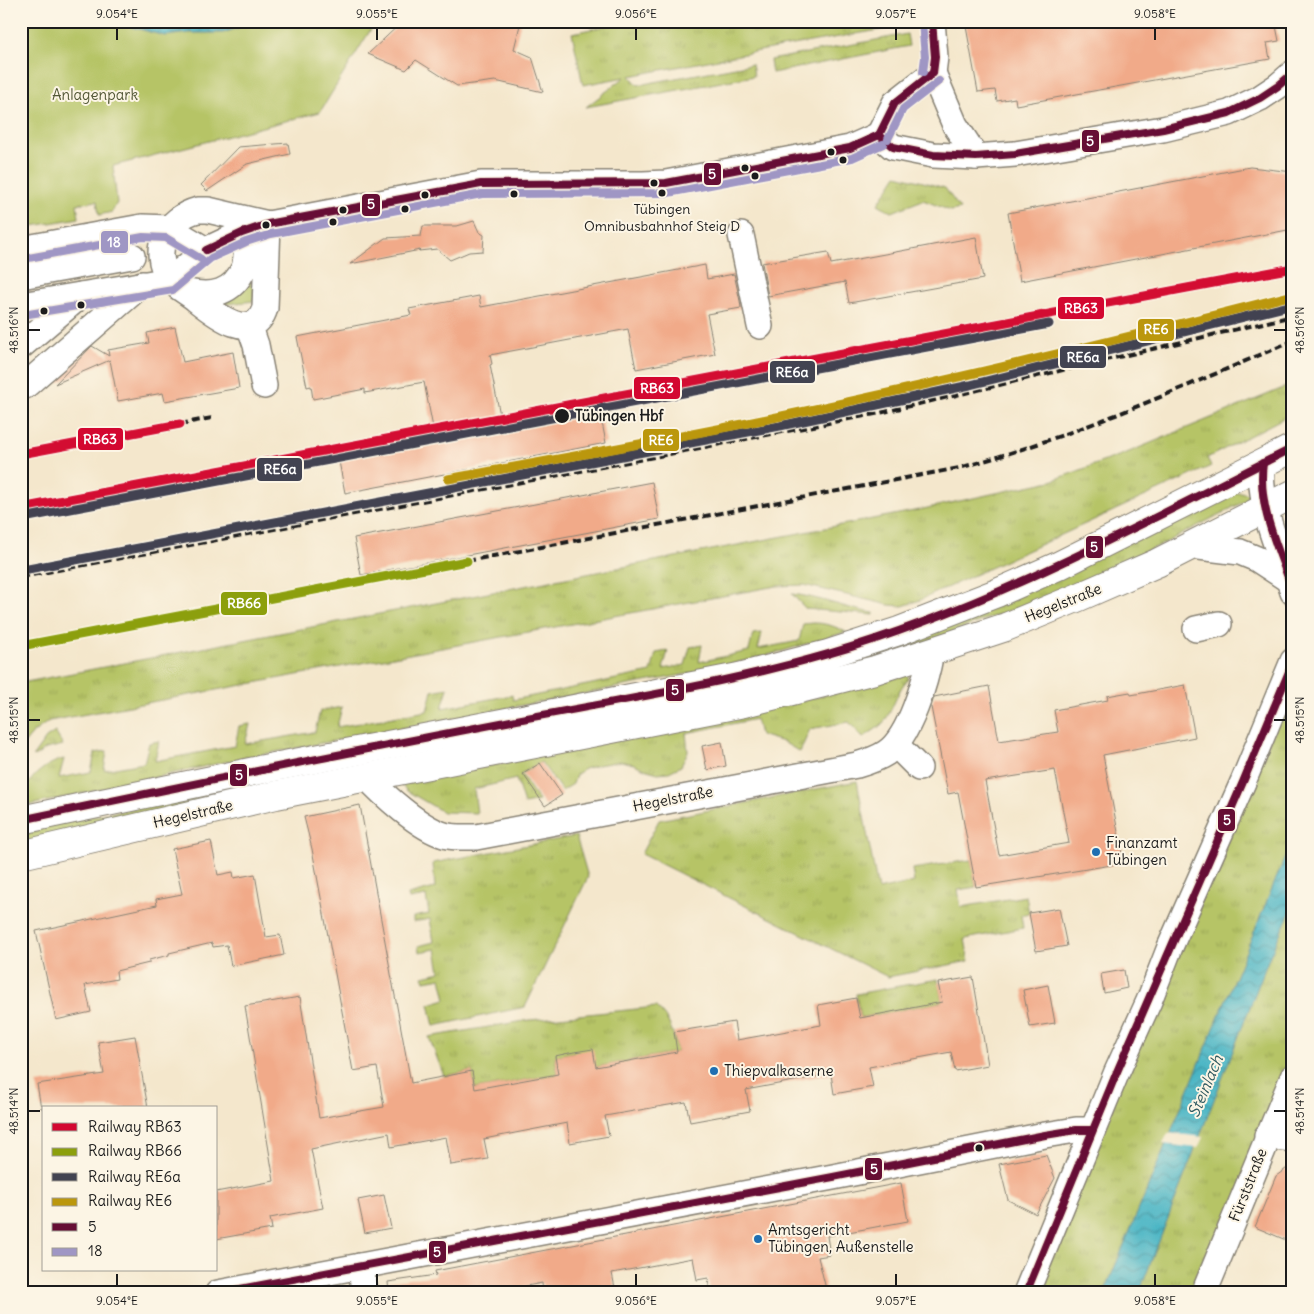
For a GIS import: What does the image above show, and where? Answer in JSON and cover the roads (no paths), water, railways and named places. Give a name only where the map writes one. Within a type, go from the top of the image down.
[{"type":"main road","name":"Hegelstraße","points":[[21,820],[269,768],[739,677],[828,654],[927,621],[1058,566],[1293,448]]},
{"type":"main road","name":"Hegelstraße","points":[[21,855],[267,797],[744,703],[834,681],[931,652],[1046,611],[1157,563],[1293,494]]},
{"type":"street","points":[[932,21],[935,57],[933,73],[955,125],[976,157]]},
{"type":"street","points":[[179,286],[206,250],[242,233],[268,224],[481,184],[643,184],[666,182],[850,148],[879,135],[896,103],[933,73]]},
{"type":"street","points":[[879,135],[893,147],[912,152],[950,157],[1015,154],[1163,129],[1229,113],[1260,98],[1293,73]]},
{"type":"street","points":[[198,210],[208,210],[268,224],[265,308],[262,317],[249,326],[229,322],[219,316],[179,286],[162,262],[163,239],[169,228],[180,217],[198,210]]},
{"type":"street","points":[[24,307],[142,284],[179,286],[203,295],[216,294],[229,288],[238,278],[245,266],[247,252],[268,224]]},
{"type":"street","points":[[21,249],[142,227],[169,228],[206,250]]},
{"type":"street","points":[[741,235],[760,326]]},
{"type":"street","points":[[21,276],[132,256]]},
{"type":"street","points":[[21,387],[25,386],[142,284]]},
{"type":"street","points":[[21,346],[81,295]]},
{"type":"street","points":[[249,326],[256,345],[264,386]]},
{"type":"street","points":[[1263,463],[1262,485],[1266,507],[1273,537],[1291,586]]},
{"type":"street","name":"Hegelstraße","points":[[1263,463],[1293,494]]},
{"type":"street","points":[[1190,546],[1240,552],[1257,559],[1291,586]]},
{"type":"street","name":"Hegelstraße","points":[[366,776],[384,795],[428,828],[450,836],[476,837],[857,765],[886,754],[896,745],[904,732],[926,680],[931,652]]},
{"type":"street","points":[[1026,1293],[1092,1130],[1149,1001],[1170,947],[1293,661]]},
{"type":"street","points":[[896,745],[919,768]]},
{"type":"street","name":"Fürststraße","points":[[1204,1293],[1267,1136],[1293,1077]]},
{"type":"street","points":[[218,1293],[1045,1135],[1076,1130],[1092,1130]]},
{"type":"street","points":[[1267,1136],[1293,1138]]},
{"type":"street","points":[[360,1266],[365,1293]]},
{"type":"water","points":[[109,21],[258,21],[223,33],[189,33],[165,36]]},
{"type":"water","name":"Steinlach","points":[[1293,838],[1293,906],[1269,958],[1139,1293],[1104,1293]]},
{"type":"railway","points":[[21,577],[880,413],[1293,316]]},
{"type":"railway","points":[[467,561],[959,468],[1044,442],[1169,393],[1293,341]]},
{"type":"railway","points":[[180,424],[212,418]]},
{"type":"rail line","name":"RB63","points":[[21,508],[1293,268]]},
{"type":"rail line","name":"RE6","points":[[448,479],[695,434],[907,389],[1165,328],[1293,295]]},
{"type":"rail line","name":"RE6a","points":[[23,570],[780,426],[970,385],[1293,305]]},
{"type":"rail line","name":"RE6a","points":[[23,518],[1049,324]]},
{"type":"rail line","name":"RB63","points":[[21,454],[180,424]]},
{"type":"rail line","name":"RB66","points":[[21,646],[467,561]]},
{"type":"place","name":"Tübingen Omnibusbahnhof Steig D","points":[[662,193]]},
{"type":"place","name":"Tübingen Hbf","points":[[562,416]]},
{"type":"place","name":"Finanzamt Tübingen","points":[[1096,852]]},
{"type":"place","name":"Thiepvalkaserne","points":[[714,1071]]},
{"type":"place","name":"Amtsgericht Tübingen, Außenstelle","points":[[758,1239]]},
{"type":"park label","name":"Anlagenpark","points":[[95,95]]}]
